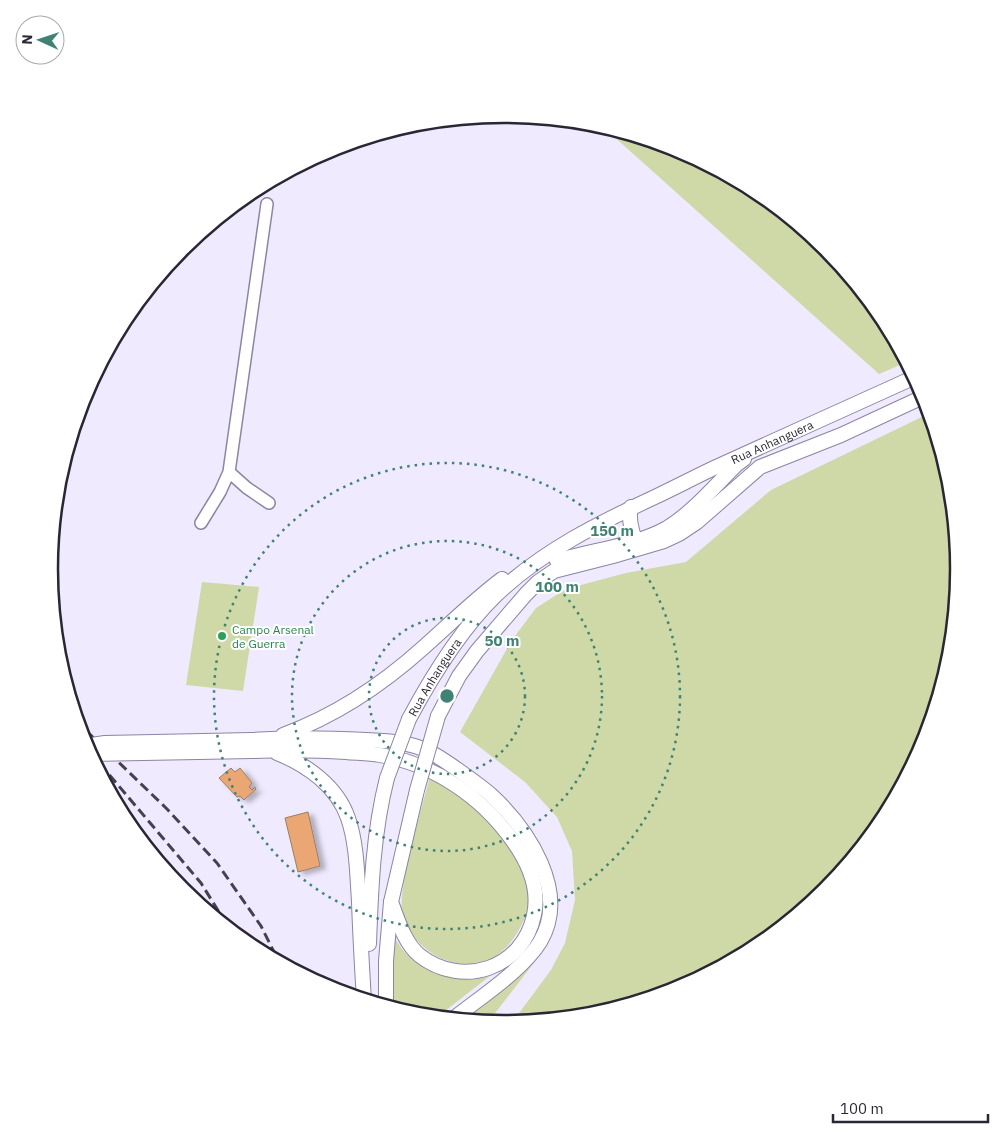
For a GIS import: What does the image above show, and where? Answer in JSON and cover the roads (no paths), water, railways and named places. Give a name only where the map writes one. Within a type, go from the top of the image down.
[{"type":"main road","name":"Rua Anhanguera","points":[[368,995],[371,888],[375,837],[380,804],[387,778],[409,719],[429,683],[463,634],[495,597],[516,577],[561,545],[631,507],[908,380]]},
{"type":"main road","name":"Rua Anhanguera","points":[[386,1000],[386,961],[392,902],[418,790],[438,716],[459,676],[477,651],[514,607],[538,582],[554,571],[664,541],[688,529],[760,466],[841,435],[917,400]]},
{"type":"main road","points":[[539,560],[554,562],[655,534],[678,521],[736,465],[777,440]]},
{"type":"main road","points":[[631,507],[630,518],[635,541]]},
{"type":"main road","points":[[635,541],[650,546]]},
{"type":"main road","points":[[272,744],[363,695],[417,653],[494,585],[509,574],[561,545]]},
{"type":"main road","points":[[98,754],[358,740],[412,745],[449,763],[491,795],[512,818],[532,846],[544,869],[549,888],[549,910],[546,930],[540,942],[513,972],[460,1013]]},
{"type":"main road","points":[[93,745],[104,743],[252,746]]},
{"type":"main road","points":[[272,744],[314,750],[380,755],[406,762],[444,777],[486,808],[510,837],[532,876],[536,904],[527,938],[518,949],[500,963],[489,968],[470,972],[448,970],[433,964],[419,954],[406,937],[392,902]]},
{"type":"main road","points":[[272,744],[311,771],[326,784],[348,817],[354,839],[364,993]]},
{"type":"street","points":[[201,523],[220,492],[229,472],[267,204]]},
{"type":"street","points":[[229,472],[247,488],[269,503]]},
{"type":"railway","points":[[88,733],[167,809],[217,863],[261,926],[274,952]]},
{"type":"railway","points":[[106,771],[201,883],[220,913]]},
{"type":"place","name":"Campo Arsenal de Guerra","points":[[222,636]]}]
